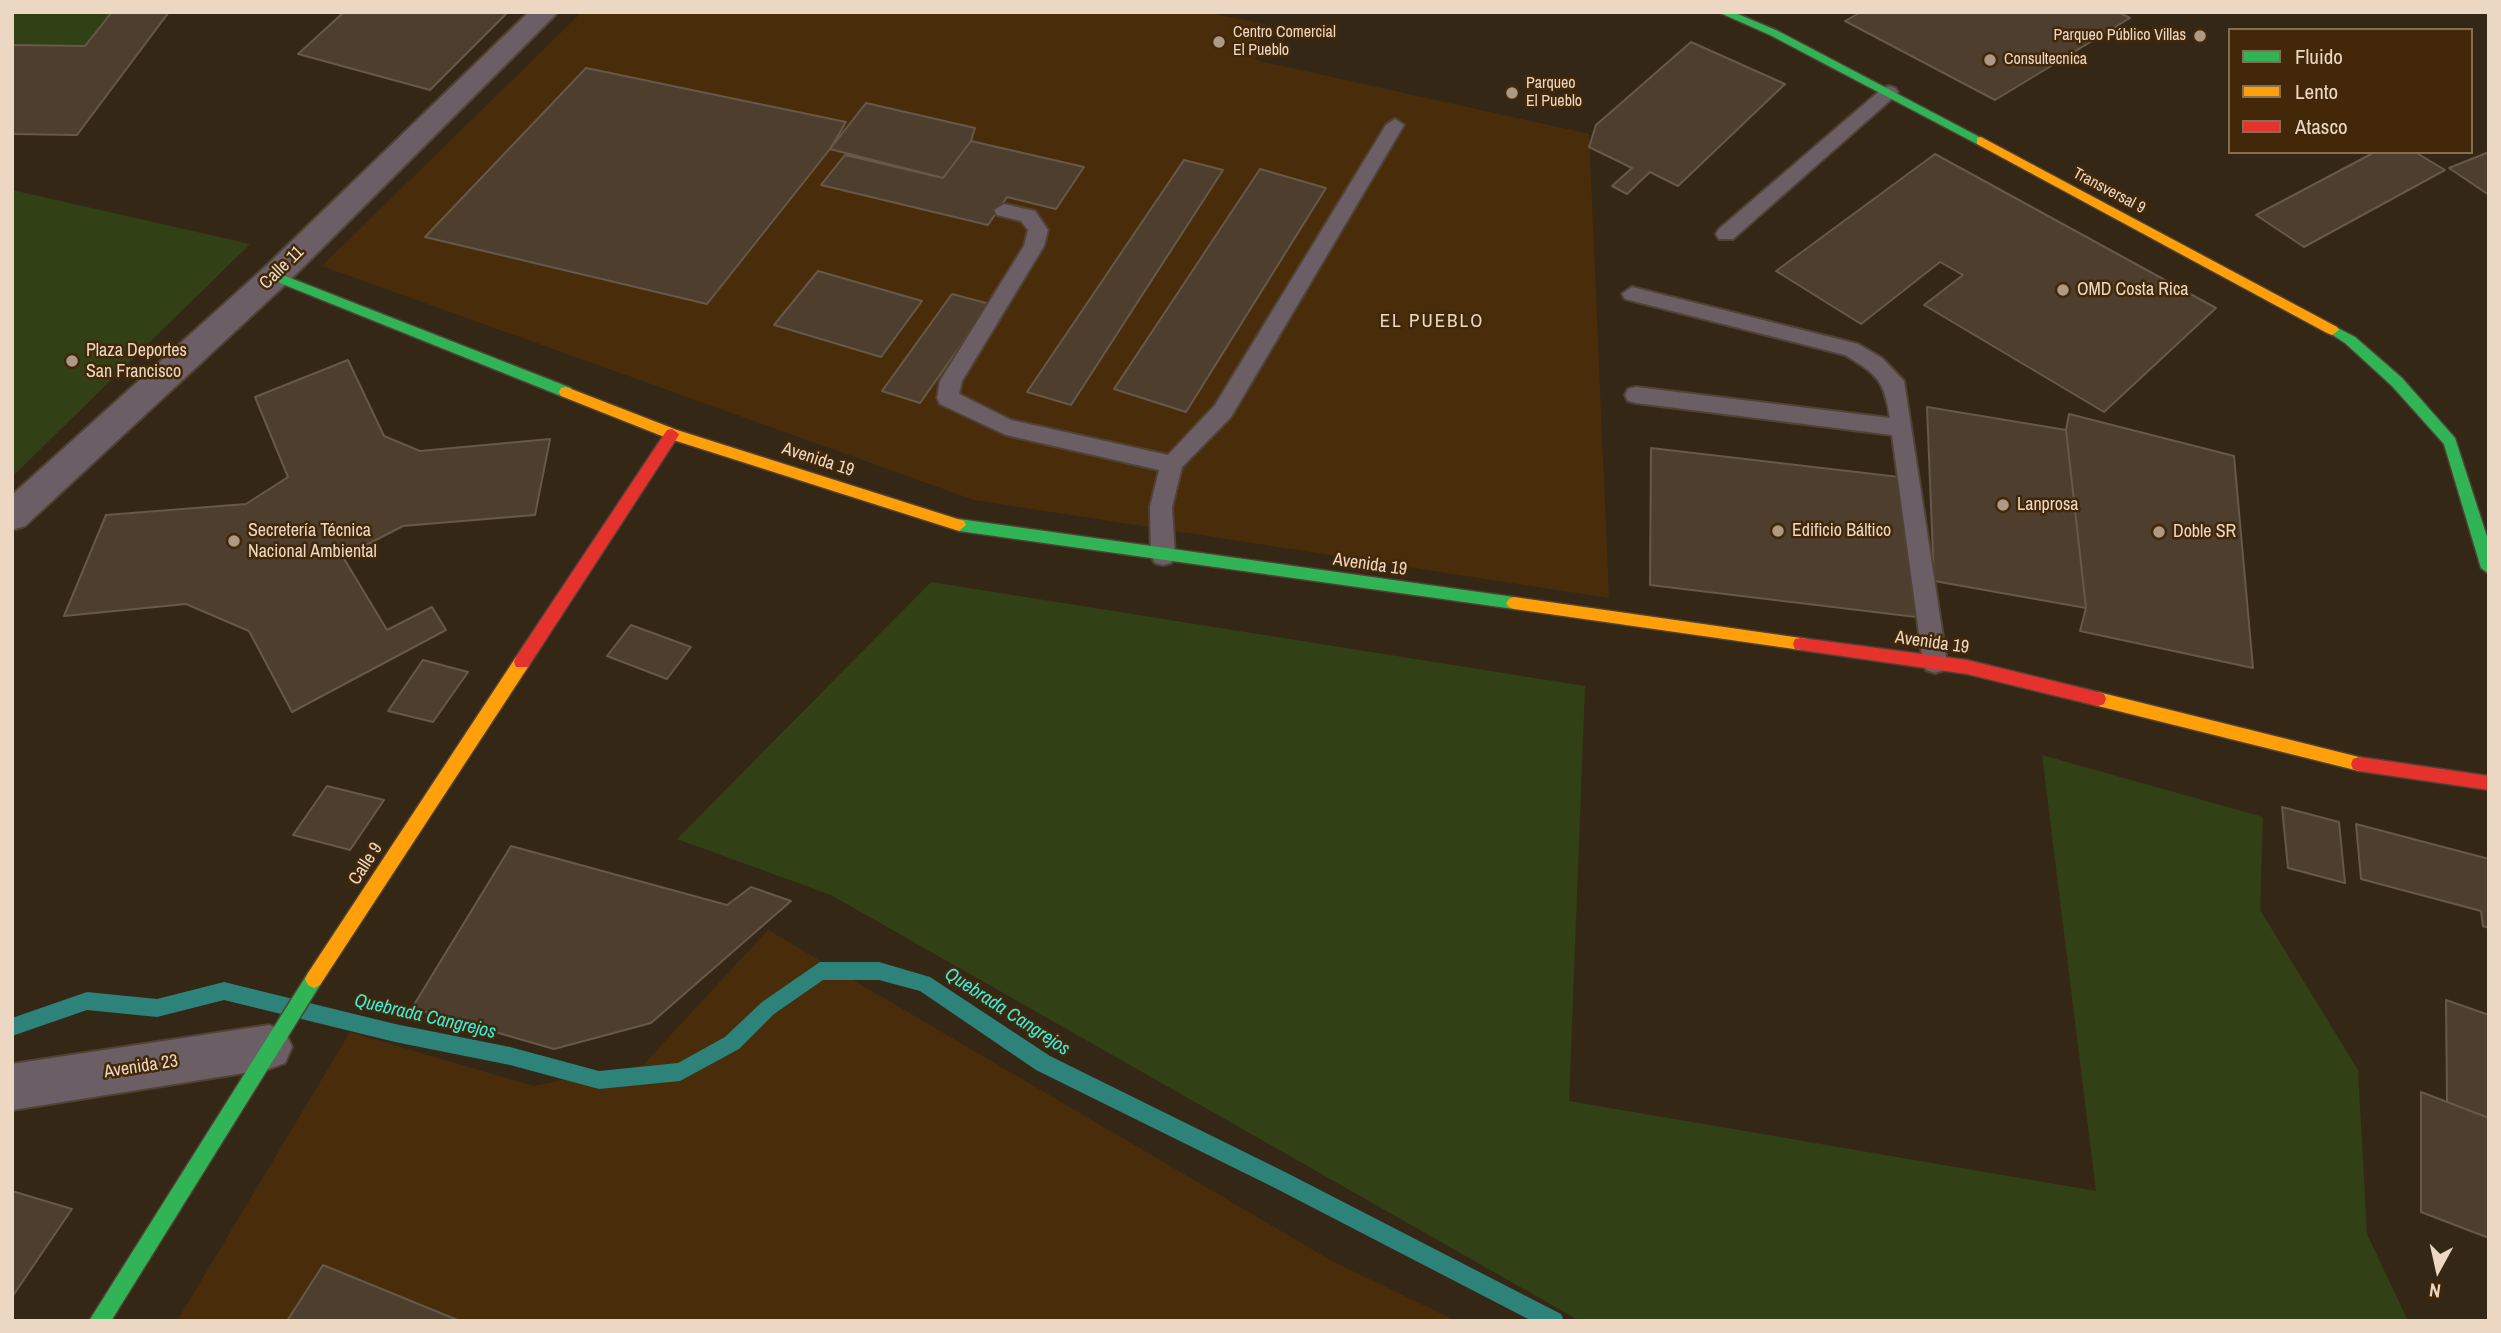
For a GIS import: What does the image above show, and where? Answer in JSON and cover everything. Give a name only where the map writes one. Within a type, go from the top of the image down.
[{"type":"street","name":"Calle 11","points":[[12,516],[275,276],[545,12]]},
{"type":"street","name":"Transversal 9","points":[[1723,12],[1774,33],[1889,92],[2350,340],[2397,382],[2449,442],[2489,568]]},
{"type":"street","name":"Avenida 19","points":[[275,276],[672,434],[954,523],[1163,556],[1980,670],[2372,767],[2489,783]]},
{"type":"street","name":"Calle 9","points":[[99,1321],[320,969],[672,434]]},
{"type":"street","name":"Avenida 23","points":[[12,1087],[274,1041]]},
{"type":"lane","points":[[1726,234],[1889,92]]},
{"type":"lane","points":[[1163,556],[1161,507],[1172,464],[1223,411],[1395,125]]},
{"type":"lane","points":[[1004,210],[1028,216],[1038,230],[1034,246],[951,380],[948,398],[1006,427],[1172,464]]},
{"type":"lane","points":[[1632,294],[1851,349],[1875,363],[1896,386],[1935,663]]},
{"type":"lane","points":[[1636,395],[1901,428]]},
{"type":"shaded area","points":[[582,12],[1205,12],[1265,24],[1255,60],[1589,134],[1609,598],[974,500],[322,266]]},
{"type":"shaded area","points":[[768,930],[1332,1261],[1456,1321],[177,1321],[350,1032],[533,1086],[643,1065]]},
{"type":"green space","points":[[12,12],[112,12],[85,46],[12,45]]},
{"type":"green space","name":"Plaza Deportes San Francisco","points":[[12,190],[250,244],[12,477]]},
{"type":"green space","points":[[931,582],[1585,686],[1569,1101],[2096,1191],[2042,755],[2263,817],[2260,910],[2358,1070],[2367,1234],[2408,1321],[1580,1321],[831,895],[677,839]]},
{"type":"building","points":[[112,12],[169,12],[77,135],[12,134],[12,45],[85,46]]},
{"type":"building","points":[[344,12],[508,12],[430,90],[298,54]]},
{"type":"building","name":"Consultecnica","points":[[1861,12],[2118,12],[2130,18],[1995,100],[1845,21]]},
{"type":"building","points":[[1691,42],[1785,84],[1678,186],[1650,172],[1627,194],[1612,186],[1632,168],[1589,147],[1596,125]]},
{"type":"building","points":[[586,68],[846,122],[830,149],[707,304],[425,237]]},
{"type":"building","points":[[866,103],[975,128],[971,141],[943,178],[830,149]]},
{"type":"building","points":[[971,141],[1084,167],[1056,209],[1007,197],[988,225],[821,185],[845,155],[943,178]]},
{"type":"building","points":[[2489,152],[2489,195],[2449,168]]},
{"type":"building","name":"OMD Costa Rica","points":[[1935,154],[2216,308],[2104,412],[1924,305],[1963,275],[1940,262],[1861,324],[1776,271]]},
{"type":"building","points":[[2371,154],[2418,154],[2445,170],[2304,247],[2256,215]]},
{"type":"building","points":[[1184,160],[1223,170],[1071,405],[1027,392]]},
{"type":"building","points":[[1260,169],[1326,188],[1186,412],[1114,389]]},
{"type":"building","points":[[818,271],[922,301],[881,357],[774,325]]},
{"type":"building","points":[[952,294],[990,304],[920,403],[882,391]]},
{"type":"building","name":"Secretería Técnica Nacional Ambiental","points":[[348,360],[384,436],[420,451],[550,439],[535,515],[403,526],[343,557],[387,630],[432,607],[446,630],[292,712],[249,631],[186,604],[64,616],[106,515],[246,504],[288,477],[255,397]]},
{"type":"building","name":"Lanprosa","points":[[1927,407],[2066,430],[2086,608],[1934,581]]},
{"type":"building","name":"Doble SR","points":[[2069,414],[2234,456],[2253,668],[2080,631],[2086,608],[2066,430]]},
{"type":"building","name":"Edificio Báltico","points":[[1651,448],[1899,477],[1916,617],[1650,585]]},
{"type":"building","points":[[631,625],[691,647],[667,679],[607,656]]},
{"type":"building","points":[[423,660],[468,672],[433,722],[388,711]]},
{"type":"building","points":[[327,786],[384,800],[350,850],[293,835]]},
{"type":"building","points":[[2282,807],[2339,822],[2345,883],[2288,868]]},
{"type":"building","points":[[2356,824],[2489,859],[2489,928],[2483,926],[2481,911],[2361,879]]},
{"type":"building","points":[[511,846],[727,905],[751,887],[791,901],[651,1023],[554,1049],[412,1008]]},
{"type":"building","points":[[2446,1000],[2489,1015],[2489,1118],[2447,1102]]},
{"type":"building","points":[[2421,1092],[2489,1118],[2489,1238],[2421,1212]]},
{"type":"building","points":[[12,1191],[72,1209],[12,1297]]},
{"type":"building","points":[[323,1265],[460,1321],[287,1321]]},
{"type":"waterway","name":"Quebrada Cangrejos","points":[[12,1027],[87,1001],[157,1008],[224,991],[395,1033],[510,1056],[599,1080],[680,1072],[732,1043],[768,1008],[820,971],[879,971],[924,983],[1043,1063],[1280,1180],[1554,1321]]},
{"type":"traffic: fast","points":[[1723,12],[1774,33],[1981,141]]},
{"type":"traffic: fast","points":[[275,276],[566,392]]},
{"type":"traffic: fast","points":[[2332,330],[2350,340],[2397,382],[2450,442],[2489,568]]},
{"type":"traffic: fast","points":[[959,525],[1514,603]]},
{"type":"traffic: fast","points":[[99,1321],[314,979]]},
{"type":"traffic: slow","points":[[1981,141],[2332,330]]},
{"type":"traffic: slow","points":[[566,392],[672,434],[959,525]]},
{"type":"traffic: slow","points":[[1514,603],[1801,644]]},
{"type":"traffic: slow","points":[[314,979],[522,662]]},
{"type":"traffic: slow","points":[[2098,699],[2359,764]]},
{"type":"traffic: jam","points":[[522,662],[672,434]]},
{"type":"traffic: jam","points":[[1801,644],[1967,667],[2098,699]]},
{"type":"traffic: jam","points":[[2359,764],[2489,783]]},
{"type":"place","name":"Parqueo Público Villas","points":[[2200,36]]},
{"type":"place","name":"Centro Comercial El Pueblo","points":[[1219,42]]},
{"type":"place","name":"Consultecnica","points":[[1990,60]]},
{"type":"place","name":"Parqueo El Pueblo","points":[[1512,93]]},
{"type":"place","name":"OMD Costa Rica","points":[[2063,290]]},
{"type":"place","name":"Plaza Deportes San Francisco","points":[[72,361]]},
{"type":"place","name":"Lanprosa","points":[[2003,505]]},
{"type":"place","name":"Edificio Báltico","points":[[1778,531]]},
{"type":"place","name":"Doble SR","points":[[2159,532]]},
{"type":"place","name":"Secretería Técnica Nacional Ambiental","points":[[234,541]]},
{"type":"district","name":"EL PUEBLO","points":[[1432,322]]}]
